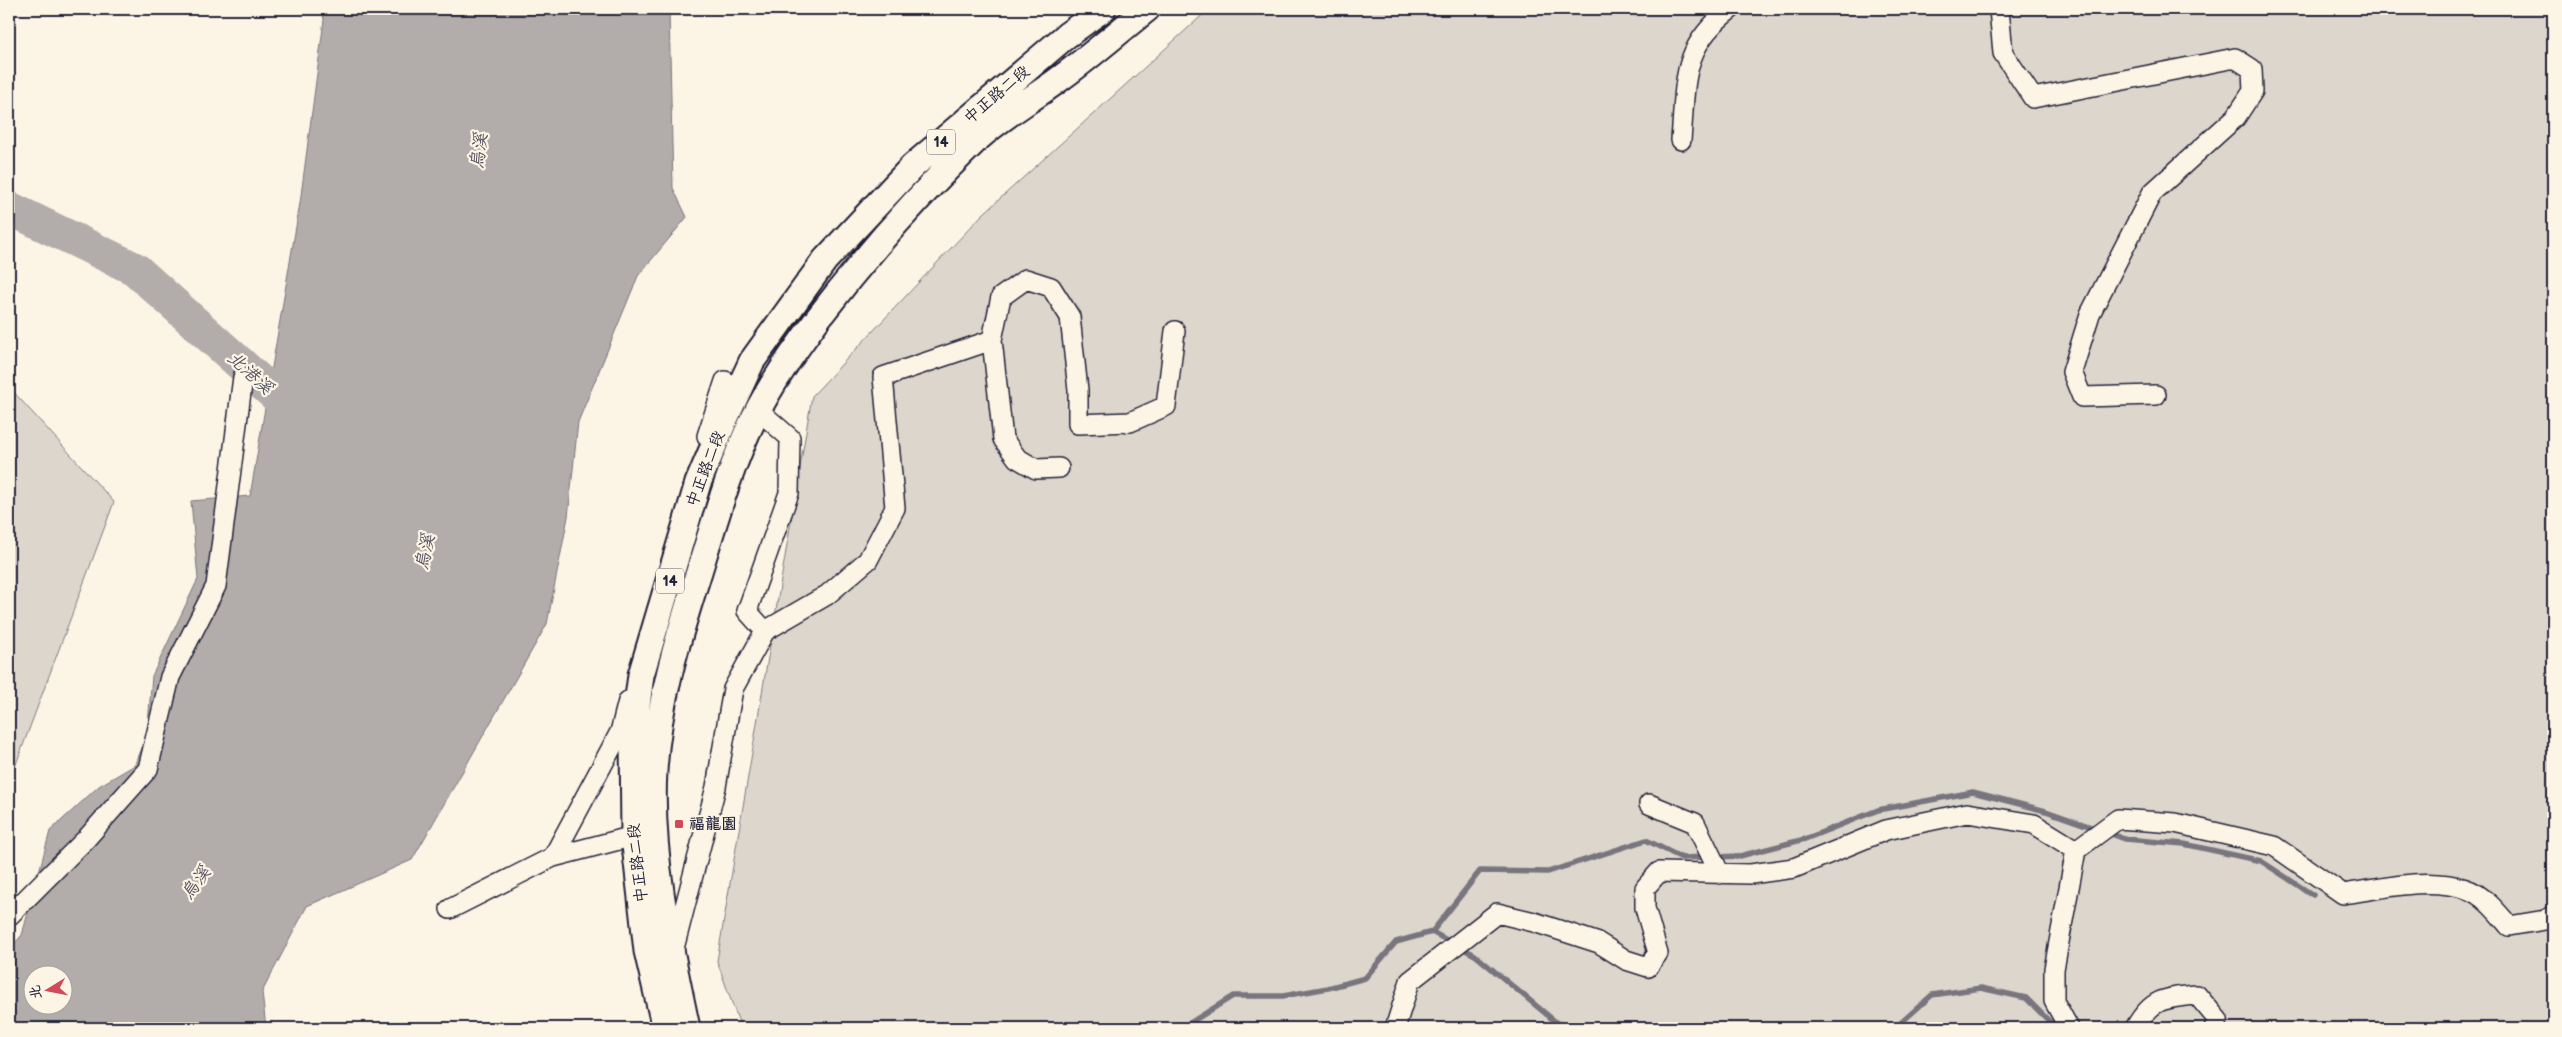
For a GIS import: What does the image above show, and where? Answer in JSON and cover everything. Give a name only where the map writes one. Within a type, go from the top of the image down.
[{"type":"main road","points":[[1070,9],[1067,35],[1083,62]]},
{"type":"main road","name":"中正路二段","points":[[665,1028],[648,951],[634,836],[633,736],[641,675],[698,484],[752,361],[832,253],[913,166],[1067,35],[1103,9]]},
{"type":"main road","name":"中正路二段","points":[[687,1028],[666,930],[655,828],[654,773],[658,729],[667,676],[688,607],[725,491],[758,410],[779,372],[857,267],[917,201],[978,139],[1083,62],[1147,9]]},
{"type":"lane","points":[[1681,140],[1686,71],[1699,39],[1731,9]]},
{"type":"lane","points":[[1998,9],[2002,53],[2033,98],[2234,58],[2252,70],[2253,91],[2236,117],[2152,193],[2090,314],[2072,372],[2082,397],[2156,395]]},
{"type":"lane","points":[[1059,468],[1036,469],[1017,458],[1002,439],[992,340],[1001,297],[1026,278],[1051,287],[1070,317],[1078,390],[1078,424],[1130,422],[1166,406],[1174,331]]},
{"type":"lane","points":[[672,958],[716,788],[733,689],[765,631],[826,596],[868,560],[895,508],[883,377],[992,340]]},
{"type":"lane","points":[[9,916],[86,839],[148,769],[170,677],[216,586],[243,377]]},
{"type":"lane","points":[[553,857],[620,732],[657,582],[725,380],[738,392]]},
{"type":"lane","points":[[758,410],[790,438],[789,493],[748,611],[765,631]]},
{"type":"lane","points":[[1649,804],[1695,823],[1719,871]]},
{"type":"lane","points":[[1395,1028],[1410,981],[1497,913],[1534,922],[1599,943],[1626,960],[1648,968],[1658,953],[1645,908],[1645,888],[1659,872],[1719,871],[1751,874],[1794,868],[1886,830],[1967,813],[2034,824],[2083,844]]},
{"type":"lane","points":[[2069,1028],[2054,1001],[2054,970],[2083,844],[2118,819],[2175,823],[2274,846],[2343,894],[2422,883],[2466,889],[2493,907],[2510,926],[2545,920],[2553,916]]},
{"type":"lane","points":[[450,910],[553,857],[634,836]]},
{"type":"lane","points":[[2135,1028],[2141,1017],[2162,998],[2197,995],[2218,1020],[2214,1028]]},
{"type":"shaded area","points":[[1209,9],[2553,9],[2553,1028],[741,1028],[717,961],[812,396],[982,215]]},
{"type":"shaded area","points":[[9,387],[114,502],[9,783]]},
{"type":"water","name":"烏溪","points":[[322,9],[669,9],[673,188],[687,217],[638,276],[578,422],[568,517],[547,624],[412,860],[307,906],[262,992],[266,1028],[9,1028],[9,950],[22,935],[50,831],[99,786],[135,765],[147,736],[152,676],[198,579],[191,501],[250,496],[300,203],[324,20]]},
{"type":"waterway","name":"北港溪","points":[[9,208],[135,269],[302,419]]},
{"type":"waterway","points":[[1716,857],[1740,856],[1805,839],[1878,810],[1973,792],[2046,811],[2097,829]]},
{"type":"waterway","points":[[2106,832],[2125,839],[2184,844],[2261,861],[2313,895]]},
{"type":"waterway","points":[[1182,1028],[1233,996],[1283,996],[1328,988],[1365,978],[1396,942],[1432,932],[1480,871],[1548,872],[1646,840],[1682,858],[1707,857]]},
{"type":"waterway","points":[[1432,932],[1452,943]]},
{"type":"waterway","points":[[1460,947],[1475,955],[1557,1023],[1568,1028]]},
{"type":"waterway","points":[[1895,1028],[1932,995],[1981,988],[2026,998],[2056,1028]]},
{"type":"place","name":"福龍園","points":[[679,824]]}]
